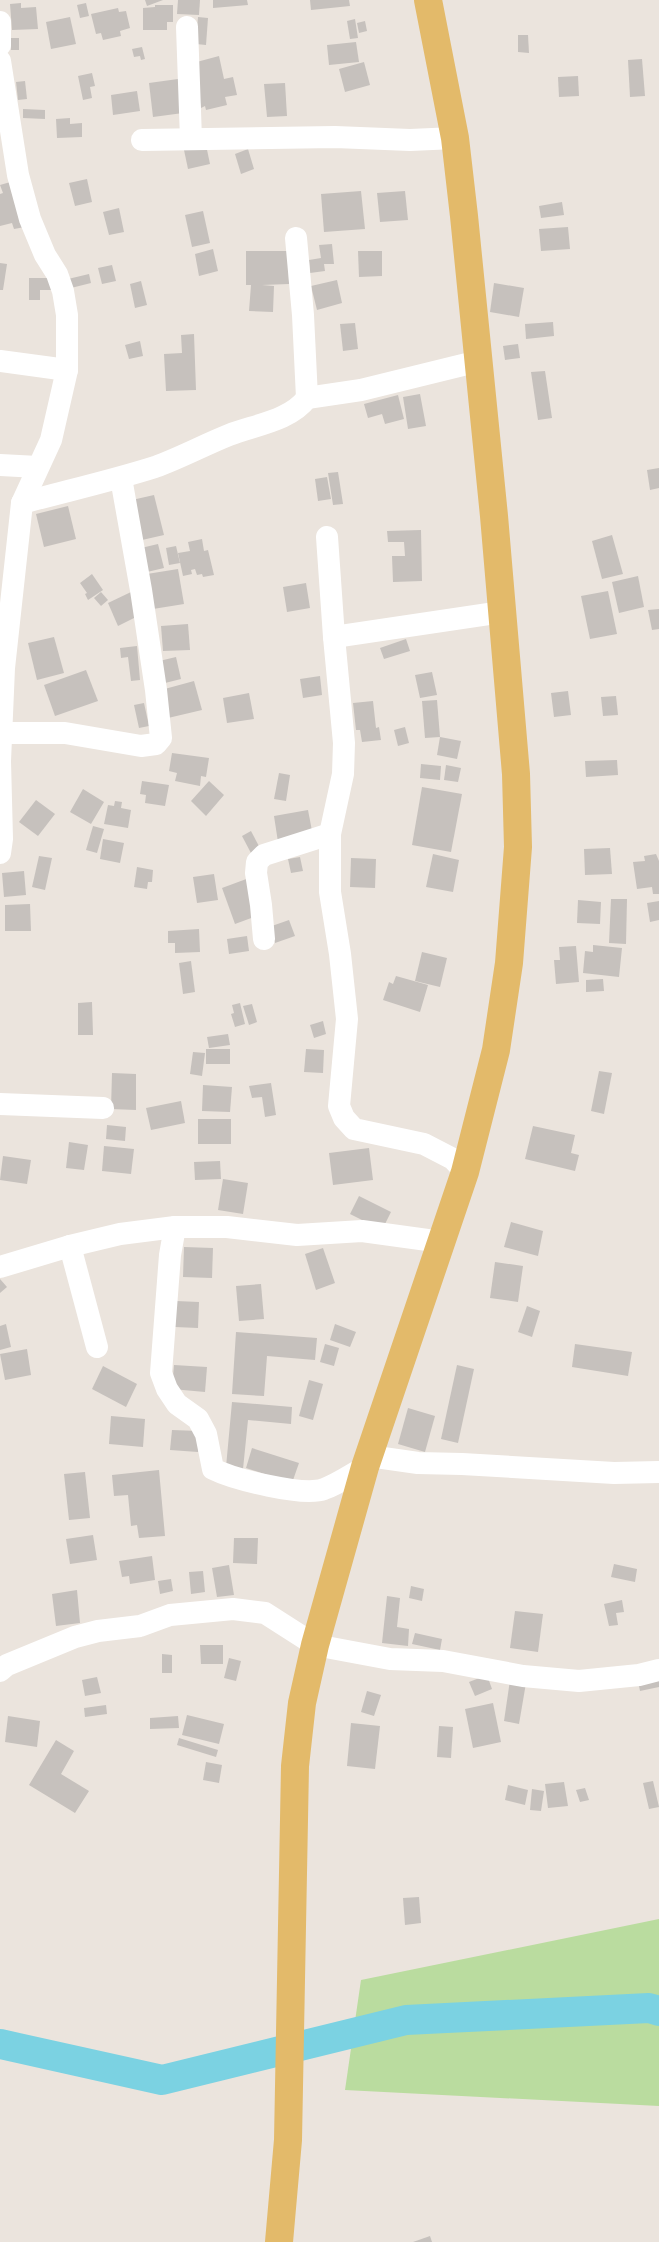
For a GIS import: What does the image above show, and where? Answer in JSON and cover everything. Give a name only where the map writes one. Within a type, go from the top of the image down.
[{"type":"main road","points":[[280,2242],[288,2140],[295,1766],[302,1703],[315,1646],[367,1461],[465,1172],[496,1050],[509,963],[518,847],[516,774],[479,361],[455,138],[428,0]]},
{"type":"street","points":[[0,22],[0,45]]},
{"type":"street","points":[[187,27],[190,139]]},
{"type":"street","points":[[0,60],[21,184],[30,219],[63,291],[67,315],[67,370],[50,440],[22,503],[2,668],[1,844]]},
{"type":"street","points":[[142,140],[334,137],[410,140],[455,138]]},
{"type":"street","points":[[22,503],[121,478],[157,466],[228,435],[283,416],[300,408],[307,398],[303,315],[296,238]]},
{"type":"street","points":[[0,361],[67,370]]},
{"type":"street","points":[[307,398],[361,390],[479,361]]},
{"type":"street","points":[[0,465],[38,467]]},
{"type":"street","points":[[1,733],[65,733],[141,746],[156,744],[161,738],[142,590],[121,478]]},
{"type":"street","points":[[327,537],[344,744],[343,774],[330,834],[330,892],[340,954],[347,1019],[338,1106],[344,1118],[354,1129],[424,1144],[453,1159],[465,1172]]},
{"type":"street","points":[[334,637],[502,612]]},
{"type":"street","points":[[264,939],[262,905],[256,873],[257,862],[264,855],[330,834]]},
{"type":"street","points":[[0,1104],[103,1108]]},
{"type":"street","points":[[175,1227],[170,1256],[161,1373],[167,1389],[177,1404],[198,1419],[206,1434],[213,1470],[251,1481],[296,1490],[315,1491],[324,1489],[367,1461],[462,1464],[614,1473],[659,1472]]},
{"type":"street","points":[[0,1267],[70,1246],[120,1234],[175,1227],[226,1227],[297,1235],[362,1231],[442,1242]]},
{"type":"street","points":[[70,1246],[96,1347]]},
{"type":"street","points":[[0,1671],[7,1665],[98,1631],[140,1626],[170,1615],[193,1611],[233,1609],[265,1613],[315,1646],[390,1659],[443,1661],[523,1676],[579,1681],[639,1675],[659,1670]]},
{"type":"green space","points":[[659,1919],[659,2106],[345,2090],[361,1980]]},
{"type":"building","points":[[145,0],[163,0],[147,6]]},
{"type":"building","points":[[178,0],[200,0],[199,15],[177,14]]},
{"type":"building","points":[[213,0],[247,0],[248,5],[213,8]]},
{"type":"building","points":[[310,0],[349,0],[350,6],[311,10]]},
{"type":"building","points":[[21,3],[21,8],[36,7],[38,29],[12,30],[10,4]]},
{"type":"building","points":[[86,3],[89,16],[80,18],[77,5]]},
{"type":"building","points":[[155,5],[173,5],[173,22],[167,22],[167,30],[143,30],[143,8],[155,7]]},
{"type":"building","points":[[118,8],[119,12],[126,11],[130,28],[120,31],[121,36],[103,40],[101,33],[96,34],[91,14]]},
{"type":"building","points":[[70,17],[76,44],[51,49],[46,22]]},
{"type":"building","points":[[198,17],[208,18],[206,45],[196,44]]},
{"type":"building","points":[[355,19],[358,38],[350,39],[347,21]]},
{"type":"building","points":[[365,21],[367,31],[359,33],[357,23]]},
{"type":"building","points":[[518,35],[528,35],[529,53],[518,52]]},
{"type":"building","points":[[11,38],[19,38],[19,50],[11,50]]},
{"type":"building","points":[[356,42],[359,62],[329,65],[327,45]]},
{"type":"building","points":[[142,47],[145,59],[141,60],[140,56],[134,57],[132,49]]},
{"type":"building","points":[[219,56],[224,79],[233,77],[237,95],[225,97],[227,105],[206,110],[205,106],[201,108],[193,63]]},
{"type":"building","points":[[642,59],[645,96],[630,97],[628,60]]},
{"type":"building","points":[[364,62],[370,85],[345,92],[339,69]]},
{"type":"building","points":[[92,73],[95,86],[90,87],[92,98],[83,100],[78,76]]},
{"type":"building","points":[[578,76],[579,96],[559,97],[558,77]]},
{"type":"building","points":[[178,79],[183,113],[153,117],[149,83]]},
{"type":"building","points":[[25,81],[27,99],[18,100],[16,82]]},
{"type":"building","points":[[285,83],[287,116],[267,117],[264,84]]},
{"type":"building","points":[[137,91],[140,111],[113,115],[111,95]]},
{"type":"building","points":[[23,109],[45,110],[45,119],[23,118]]},
{"type":"building","points":[[70,118],[70,124],[82,123],[82,137],[57,138],[56,119]]},
{"type":"building","points":[[206,145],[210,164],[188,169],[184,150]]},
{"type":"building","points":[[248,149],[254,169],[241,174],[235,154]]},
{"type":"building","points":[[87,179],[92,202],[75,206],[69,183]]},
{"type":"building","points":[[14,181],[25,227],[14,229],[12,223],[0,226],[0,194],[3,193],[0,185]]},
{"type":"building","points":[[361,191],[365,229],[324,232],[321,194]]},
{"type":"building","points":[[405,191],[408,220],[380,222],[377,193]]},
{"type":"building","points":[[562,202],[564,215],[541,218],[539,206]]},
{"type":"building","points":[[119,208],[124,232],[109,235],[103,212]]},
{"type":"building","points":[[203,211],[210,243],[192,247],[185,215]]},
{"type":"building","points":[[568,227],[570,249],[541,251],[539,229]]},
{"type":"building","points":[[332,244],[334,264],[324,264],[325,271],[310,273],[309,260],[321,258],[319,245]]},
{"type":"building","points":[[213,249],[218,271],[199,276],[195,254]]},
{"type":"building","points":[[246,251],[288,251],[289,284],[262,285],[274,286],[273,312],[249,311],[251,285],[246,285]]},
{"type":"building","points":[[358,251],[382,251],[382,276],[359,277]]},
{"type":"building","points":[[0,263],[7,264],[3,290],[0,290]]},
{"type":"building","points":[[112,265],[116,281],[102,284],[98,268]]},
{"type":"building","points":[[89,274],[91,283],[71,288],[68,279]]},
{"type":"building","points":[[29,278],[52,278],[52,290],[40,290],[40,300],[29,300]]},
{"type":"building","points":[[337,280],[342,303],[317,310],[311,286]]},
{"type":"building","points":[[141,281],[147,305],[135,308],[130,284]]},
{"type":"building","points":[[494,283],[524,288],[519,317],[490,312]]},
{"type":"building","points":[[553,322],[554,336],[526,339],[525,324]]},
{"type":"building","points":[[355,323],[358,349],[343,351],[340,324]]},
{"type":"building","points":[[194,334],[196,390],[166,391],[164,354],[182,353],[181,335]]},
{"type":"building","points":[[140,341],[143,356],[129,359],[125,345]]},
{"type":"building","points":[[518,344],[520,358],[505,360],[503,346]]},
{"type":"building","points":[[545,371],[552,418],[538,420],[531,372]]},
{"type":"building","points":[[420,394],[426,426],[408,429],[403,397]]},
{"type":"building","points":[[398,395],[404,419],[385,424],[382,414],[368,418],[364,404]]},
{"type":"building","points":[[659,468],[659,488],[650,490],[647,470]]},
{"type":"building","points":[[338,472],[343,504],[333,505],[328,473]]},
{"type":"building","points":[[327,477],[331,499],[318,501],[315,479]]},
{"type":"building","points":[[154,495],[164,535],[142,540],[132,500]]},
{"type":"building","points":[[68,506],[76,539],[44,547],[36,514]]},
{"type":"building","points":[[421,530],[422,581],[393,582],[392,556],[405,556],[404,542],[388,542],[387,531]]},
{"type":"building","points":[[612,535],[623,574],[602,579],[592,541]]},
{"type":"building","points":[[202,539],[204,551],[208,550],[214,575],[203,577],[202,574],[197,575],[195,569],[191,570],[192,574],[183,576],[178,553],[190,551],[188,542]]},
{"type":"building","points":[[158,544],[164,568],[147,572],[141,548]]},
{"type":"building","points":[[176,546],[180,563],[169,565],[166,548]]},
{"type":"building","points":[[178,569],[184,604],[153,609],[147,574]]},
{"type":"building","points":[[92,574],[103,590],[88,600],[85,594],[87,593],[80,583]]},
{"type":"building","points":[[638,576],[644,607],[619,613],[612,582]]},
{"type":"building","points":[[306,583],[310,608],[287,612],[283,587]]},
{"type":"building","points":[[608,591],[617,634],[590,639],[581,596]]},
{"type":"building","points":[[101,592],[108,600],[101,606],[94,598]]},
{"type":"building","points":[[131,592],[142,614],[118,626],[108,603]]},
{"type":"building","points":[[659,609],[659,629],[652,630],[648,610]]},
{"type":"building","points":[[188,624],[190,650],[163,651],[161,626]]},
{"type":"building","points":[[54,637],[64,673],[37,680],[28,643]]},
{"type":"building","points":[[406,639],[410,651],[384,659],[380,648]]},
{"type":"building","points":[[137,646],[140,680],[131,681],[128,657],[121,658],[120,648]]},
{"type":"building","points":[[176,657],[181,679],[161,684],[155,662]]},
{"type":"building","points":[[86,670],[98,701],[55,716],[44,685]]},
{"type":"building","points":[[432,672],[437,695],[420,698],[415,675]]},
{"type":"building","points":[[320,676],[322,695],[303,698],[300,679]]},
{"type":"building","points":[[194,681],[202,710],[168,718],[161,690]]},
{"type":"building","points":[[568,691],[571,715],[554,717],[551,693]]},
{"type":"building","points":[[249,693],[254,719],[227,723],[223,698]]},
{"type":"building","points":[[616,696],[618,715],[603,716],[601,697]]},
{"type":"building","points":[[437,700],[440,737],[425,738],[422,701]]},
{"type":"building","points":[[373,701],[376,728],[379,727],[381,740],[362,742],[360,730],[356,730],[353,703]]},
{"type":"building","points":[[144,703],[149,726],[139,728],[134,705]]},
{"type":"building","points":[[405,727],[409,743],[398,746],[394,730]]},
{"type":"building","points":[[440,737],[461,741],[457,759],[437,755]]},
{"type":"building","points":[[172,753],[209,758],[206,777],[201,776],[200,786],[175,781],[177,773],[169,771]]},
{"type":"building","points":[[617,760],[618,775],[586,777],[585,761]]},
{"type":"building","points":[[421,764],[441,766],[440,780],[420,778]]},
{"type":"building","points":[[446,765],[461,768],[458,782],[444,780]]},
{"type":"building","points":[[279,773],[290,775],[286,801],[274,799]]},
{"type":"building","points":[[142,781],[169,785],[165,806],[145,803],[146,795],[140,794]]},
{"type":"building","points":[[209,781],[224,795],[206,816],[191,801]]},
{"type":"building","points":[[422,787],[462,794],[451,852],[412,845]]},
{"type":"building","points":[[83,789],[104,802],[91,824],[70,812]]},
{"type":"building","points":[[36,800],[55,814],[38,836],[19,822]]},
{"type":"building","points":[[115,801],[122,802],[121,808],[131,810],[128,828],[104,824],[108,805],[114,806]]},
{"type":"building","points":[[308,810],[313,836],[278,842],[274,816]]},
{"type":"building","points":[[93,826],[104,829],[97,853],[86,850]]},
{"type":"building","points":[[251,831],[261,850],[252,855],[242,836]]},
{"type":"building","points":[[103,839],[124,843],[120,863],[100,859]]},
{"type":"building","points":[[610,848],[612,874],[585,875],[584,849]]},
{"type":"building","points":[[433,854],[459,860],[453,892],[426,887]]},
{"type":"building","points":[[656,854],[659,861],[659,894],[653,894],[652,887],[637,889],[633,862],[645,861],[644,856]]},
{"type":"building","points":[[39,856],[52,858],[45,890],[32,887]]},
{"type":"building","points":[[300,857],[303,871],[291,873],[288,859]]},
{"type":"building","points":[[351,858],[376,859],[375,888],[350,887]]},
{"type":"building","points":[[137,867],[153,870],[152,882],[148,882],[147,889],[134,887]]},
{"type":"building","points":[[24,871],[26,895],[4,897],[2,873]]},
{"type":"building","points":[[214,874],[218,900],[197,903],[193,877]]},
{"type":"building","points":[[249,878],[262,914],[235,924],[222,888]]},
{"type":"building","points":[[611,899],[627,899],[626,944],[609,943]]},
{"type":"building","points":[[578,900],[601,902],[600,924],[577,923]]},
{"type":"building","points":[[659,901],[659,920],[650,922],[647,903]]},
{"type":"building","points":[[30,904],[31,931],[5,931],[5,905]]},
{"type":"building","points":[[289,920],[295,936],[275,943],[269,927]]},
{"type":"building","points":[[199,929],[200,952],[175,953],[175,943],[168,943],[168,931]]},
{"type":"building","points":[[247,936],[249,951],[229,954],[227,939]]},
{"type":"building","points":[[593,945],[622,948],[619,977],[583,973],[585,951],[593,952]]},
{"type":"building","points":[[576,946],[579,982],[556,984],[554,960],[560,960],[559,947]]},
{"type":"building","points":[[422,952],[447,958],[440,987],[415,981]]},
{"type":"building","points":[[191,961],[195,992],[183,994],[179,963]]},
{"type":"building","points":[[396,976],[428,985],[420,1012],[383,1000],[389,982],[393,984]]},
{"type":"building","points":[[603,979],[604,991],[586,992],[586,980]]},
{"type":"building","points":[[92,1002],[93,1035],[78,1035],[78,1003]]},
{"type":"building","points":[[240,1003],[245,1024],[235,1027],[231,1014],[234,1013],[232,1005]]},
{"type":"building","points":[[252,1004],[257,1022],[249,1025],[243,1006]]},
{"type":"building","points":[[323,1021],[326,1034],[314,1038],[310,1025]]},
{"type":"building","points":[[228,1034],[230,1045],[209,1048],[207,1037]]},
{"type":"building","points":[[206,1049],[230,1049],[230,1064],[206,1064]]},
{"type":"building","points":[[306,1049],[324,1050],[323,1073],[304,1072]]},
{"type":"building","points":[[193,1052],[205,1053],[202,1076],[190,1074]]},
{"type":"building","points":[[599,1071],[612,1073],[604,1114],[591,1111]]},
{"type":"building","points":[[112,1073],[136,1074],[136,1110],[111,1109]]},
{"type":"building","points":[[271,1083],[276,1115],[265,1117],[262,1097],[252,1098],[249,1086]]},
{"type":"building","points":[[203,1085],[232,1087],[230,1112],[202,1111]]},
{"type":"building","points":[[181,1101],[185,1123],[151,1130],[146,1108]]},
{"type":"building","points":[[198,1119],[231,1119],[231,1144],[198,1144]]},
{"type":"building","points":[[107,1125],[126,1127],[125,1141],[106,1139]]},
{"type":"building","points":[[533,1126],[575,1135],[571,1153],[579,1155],[575,1171],[525,1159]]},
{"type":"building","points":[[69,1142],[88,1145],[84,1170],[66,1168]]},
{"type":"building","points":[[104,1146],[134,1149],[131,1174],[102,1171]]},
{"type":"building","points":[[369,1148],[373,1180],[333,1185],[329,1153]]},
{"type":"building","points":[[3,1156],[31,1160],[27,1184],[0,1180]]},
{"type":"building","points":[[220,1161],[221,1179],[195,1180],[194,1162]]},
{"type":"building","points":[[223,1179],[248,1183],[243,1214],[218,1210]]},
{"type":"building","points":[[359,1196],[391,1212],[382,1230],[350,1214]]},
{"type":"building","points":[[511,1222],[543,1231],[538,1256],[504,1247]]},
{"type":"building","points":[[184,1247],[213,1248],[212,1278],[183,1277]]},
{"type":"building","points":[[323,1248],[335,1283],[316,1290],[305,1254]]},
{"type":"building","points":[[495,1262],[523,1266],[518,1302],[490,1298]]},
{"type":"building","points":[[0,1279],[7,1287],[0,1293]]},
{"type":"building","points":[[261,1284],[264,1319],[239,1321],[236,1286]]},
{"type":"building","points":[[176,1301],[199,1302],[198,1328],[175,1327]]},
{"type":"building","points":[[527,1306],[540,1311],[532,1337],[518,1332]]},
{"type":"building","points":[[6,1324],[11,1347],[0,1350],[0,1326]]},
{"type":"building","points":[[335,1324],[356,1332],[350,1347],[330,1340]]},
{"type":"building","points":[[236,1332],[317,1338],[315,1360],[267,1356],[264,1396],[232,1394]]},
{"type":"building","points":[[325,1344],[339,1348],[334,1366],[320,1362]]},
{"type":"building","points":[[575,1344],[632,1352],[628,1376],[572,1367]]},
{"type":"building","points":[[27,1349],[31,1375],[5,1380],[0,1354]]},
{"type":"building","points":[[174,1365],[207,1367],[205,1392],[172,1389]]},
{"type":"building","points":[[457,1365],[474,1369],[458,1443],[441,1439]]},
{"type":"building","points":[[103,1366],[137,1384],[126,1407],[92,1389]]},
{"type":"building","points":[[309,1380],[323,1384],[313,1420],[299,1416]]},
{"type":"building","points":[[232,1402],[292,1407],[291,1424],[248,1420],[243,1469],[226,1467]]},
{"type":"building","points":[[408,1408],[435,1416],[425,1452],[398,1444]]},
{"type":"building","points":[[111,1416],[145,1419],[143,1447],[109,1444]]},
{"type":"building","points":[[172,1430],[199,1431],[198,1452],[170,1450]]},
{"type":"building","points":[[252,1448],[299,1463],[292,1483],[246,1468]]},
{"type":"building","points":[[159,1470],[165,1536],[139,1538],[137,1525],[131,1526],[128,1495],[114,1496],[112,1475]]},
{"type":"building","points":[[85,1472],[90,1518],[69,1520],[64,1474]]},
{"type":"building","points":[[93,1535],[97,1560],[70,1564],[66,1539]]},
{"type":"building","points":[[234,1538],[258,1538],[257,1564],[233,1563]]},
{"type":"building","points":[[152,1556],[155,1580],[130,1584],[129,1576],[122,1577],[119,1561]]},
{"type":"building","points":[[614,1564],[637,1569],[635,1582],[611,1577]]},
{"type":"building","points":[[229,1565],[234,1595],[217,1597],[212,1568]]},
{"type":"building","points":[[203,1571],[205,1592],[191,1594],[189,1572]]},
{"type":"building","points":[[171,1579],[173,1591],[160,1594],[158,1581]]},
{"type":"building","points":[[411,1586],[424,1589],[422,1601],[409,1598]]},
{"type":"building","points":[[77,1590],[80,1623],[56,1626],[52,1594]]},
{"type":"building","points":[[387,1596],[400,1598],[397,1627],[409,1629],[408,1646],[382,1643]]},
{"type":"building","points":[[622,1600],[624,1612],[616,1613],[618,1625],[609,1626],[604,1604]]},
{"type":"building","points":[[515,1611],[543,1614],[538,1652],[510,1648]]},
{"type":"building","points":[[415,1633],[442,1639],[440,1650],[412,1644]]},
{"type":"building","points":[[200,1645],[223,1645],[223,1664],[201,1664]]},
{"type":"building","points":[[162,1654],[172,1655],[172,1673],[162,1673]]},
{"type":"building","points":[[229,1658],[241,1661],[236,1681],[224,1678]]},
{"type":"building","points":[[487,1675],[492,1689],[475,1696],[469,1682]]},
{"type":"building","points":[[97,1677],[101,1693],[85,1696],[82,1680]]},
{"type":"building","points":[[510,1680],[526,1683],[519,1724],[504,1721]]},
{"type":"building","points":[[638,1681],[659,1681],[659,1687],[640,1691]]},
{"type":"building","points":[[367,1691],[381,1695],[374,1716],[361,1712]]},
{"type":"building","points":[[493,1703],[501,1742],[473,1748],[465,1709]]},
{"type":"building","points":[[106,1705],[107,1714],[85,1717],[84,1708]]},
{"type":"building","points":[[187,1715],[224,1724],[219,1744],[182,1735]]},
{"type":"building","points":[[8,1716],[40,1721],[37,1747],[5,1742]]},
{"type":"building","points":[[178,1716],[179,1728],[150,1729],[150,1718]]},
{"type":"building","points":[[351,1723],[380,1726],[375,1769],[347,1766]]},
{"type":"building","points":[[439,1726],[453,1727],[451,1758],[437,1757]]},
{"type":"building","points":[[179,1738],[218,1750],[216,1757],[177,1745]]},
{"type":"building","points":[[56,1740],[74,1751],[61,1774],[89,1791],[75,1813],[29,1785]]},
{"type":"building","points":[[206,1762],[222,1765],[219,1783],[203,1780]]},
{"type":"building","points":[[653,1781],[659,1807],[649,1809],[643,1783]]},
{"type":"building","points":[[564,1782],[568,1806],[548,1808],[545,1784]]},
{"type":"building","points":[[508,1785],[528,1790],[525,1805],[505,1800]]},
{"type":"building","points":[[585,1788],[589,1800],[580,1802],[576,1790]]},
{"type":"building","points":[[532,1789],[544,1791],[541,1811],[530,1810]]},
{"type":"building","points":[[419,1897],[421,1923],[405,1925],[403,1898]]},
{"type":"building","points":[[430,2236],[432,2242],[413,2242]]},
{"type":"waterway","points":[[0,2044],[162,2080],[406,2020],[649,2008],[659,2011]]}]
